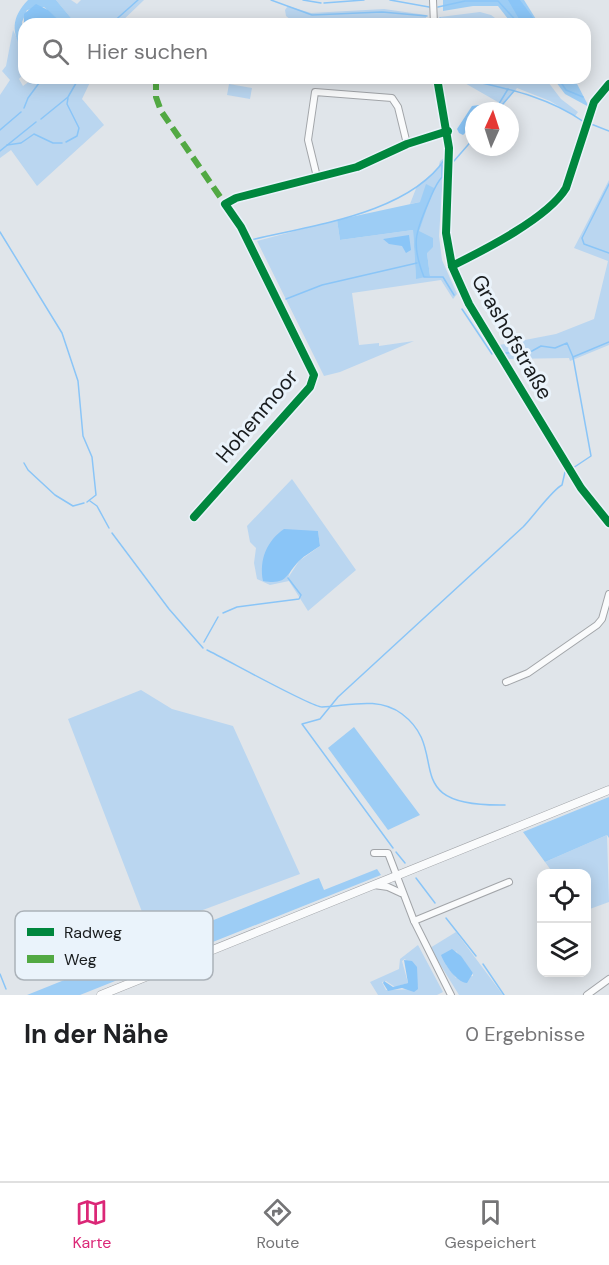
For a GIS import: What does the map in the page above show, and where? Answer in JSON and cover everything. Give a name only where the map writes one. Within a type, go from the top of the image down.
[{"type":"main road","points":[[213,950],[609,790]]},
{"type":"main road","points":[[101,995],[138,980]]},
{"type":"street","points":[[433,0],[434,18]]},
{"type":"street","name":"Grashofstraße","points":[[438,84],[448,131],[450,154],[446,233],[452,266],[469,304],[581,488],[609,523]]},
{"type":"street","points":[[452,266],[544,213],[559,199],[566,188],[594,102],[609,84]]},
{"type":"street","points":[[407,144],[398,108],[392,98],[315,92],[308,140],[317,177],[371,163],[407,144],[448,131]]},
{"type":"street","name":"Hohenmoor","points":[[194,517],[310,387],[314,375],[241,227],[225,204],[236,198],[317,177]]},
{"type":"street","points":[[506,682],[528,673],[597,625],[602,619],[609,594]]},
{"type":"street","points":[[374,852],[388,853],[414,921],[451,995]]},
{"type":"street","points":[[414,921],[509,882]]},
{"type":"street","points":[[373,885],[388,887],[402,893]]},
{"type":"street","points":[[587,995],[609,979]]},
{"type":"shaded area","points":[[28,0],[56,0],[71,18],[56,18],[44,7],[27,10],[24,18],[18,18],[18,40],[15,25],[22,7]]},
{"type":"shaded area","points":[[56,0],[71,0],[77,4],[81,0],[144,0],[125,18],[71,18]]},
{"type":"shaded area","points":[[443,0],[524,0],[535,18],[507,18],[498,6],[473,6],[443,11]]},
{"type":"shaded area","points":[[508,0],[520,0],[534,18],[518,18]]},
{"type":"shaded area","points":[[36,4],[57,18],[24,18],[24,14]]},
{"type":"shaded area","points":[[288,6],[311,13],[384,9],[426,15],[426,18],[288,18],[285,10]]},
{"type":"shaded area","points":[[480,12],[495,18],[440,18]]},
{"type":"shaded area","points":[[13,30],[18,40],[18,84],[23,86],[26,84],[89,84],[82,99],[104,125],[37,186],[11,150],[0,158],[0,95],[10,80],[2,71],[6,66]]},
{"type":"shaded area","points":[[229,84],[252,88],[250,99],[227,95]]},
{"type":"shaded area","points":[[466,84],[550,84],[561,99],[578,112],[575,116],[550,101],[517,88],[505,102],[498,102]]},
{"type":"shaded area","points":[[558,84],[577,84],[589,107],[565,94]]},
{"type":"shaded area","points":[[465,117],[465,133],[463,135],[459,133],[457,129]]},
{"type":"shaded area","points":[[444,158],[439,236],[442,260],[457,294],[453,299],[441,280],[352,293],[359,345],[379,343],[379,346],[414,341],[340,372],[324,376],[257,241],[337,220],[340,240],[413,230],[416,278],[430,276],[427,253],[419,231],[420,202],[410,204],[417,186],[438,169],[440,161]]},
{"type":"shaded area","points":[[609,180],[609,345],[570,361],[569,358],[508,359],[499,345],[556,334],[594,319],[608,261],[574,248]]},
{"type":"shaded area","points":[[426,184],[434,188],[419,231],[433,238],[433,247],[427,253],[430,276],[416,279],[413,230],[340,240],[337,220],[420,202]]},
{"type":"shaded area","points":[[409,235],[411,250],[406,253],[402,246],[389,244],[383,239]]},
{"type":"shaded area","points":[[292,479],[356,570],[308,611],[289,581],[270,585],[257,579],[254,563],[256,548],[250,542],[247,526]],"holes":[[[304,531],[318,531],[320,546],[299,561],[288,578]]]},
{"type":"shaded area","points":[[284,529],[318,531],[320,546],[301,559],[285,578],[277,582],[263,581],[263,558],[273,539]]},
{"type":"shaded area","points":[[141,690],[172,709],[233,726],[300,874],[200,911],[142,911],[68,719]]},
{"type":"shaded area","points":[[354,727],[420,815],[388,830],[328,748]]},
{"type":"shaded area","points":[[609,797],[609,838],[607,835],[545,862],[523,832]]},
{"type":"shaded area","points":[[607,835],[609,902],[591,909],[591,869],[550,869],[545,862]]},
{"type":"shaded area","points":[[377,869],[381,875],[213,942],[213,920],[319,878],[324,890]]},
{"type":"shaded area","points":[[456,932],[503,995],[459,995],[430,948]],"holes":[[[456,951],[473,976],[456,978],[446,965]]]},
{"type":"shaded area","points":[[418,945],[443,992],[437,995],[378,995],[370,982],[399,969],[400,959]],"holes":[[[405,959],[415,973],[418,989],[386,990],[382,982],[386,981],[395,987],[408,983],[402,961]]]},
{"type":"shaded area","points":[[452,949],[461,956],[473,973],[467,983],[455,976],[441,955]]},
{"type":"shaded area","points":[[404,960],[412,961],[417,967],[418,989],[414,992],[402,988],[388,991],[384,981],[393,987],[408,983]]},
{"type":"shaded area","points":[[64,980],[118,980],[80,995],[27,995]]},
{"type":"waterway","points":[[118,18],[138,0]]},
{"type":"waterway","points":[[271,0],[312,15],[382,12],[427,16]]},
{"type":"waterway","points":[[303,0],[321,3]]},
{"type":"waterway","points":[[324,3],[364,0]]},
{"type":"waterway","points":[[390,0],[429,7]]},
{"type":"waterway","points":[[438,7],[465,1],[498,1],[514,18]]},
{"type":"waterway","points":[[24,108],[38,84]]},
{"type":"waterway","points":[[41,119],[68,97],[76,84]]},
{"type":"waterway","points":[[485,84],[544,101],[584,122]]},
{"type":"waterway","points":[[562,84],[566,90],[583,97]]},
{"type":"waterway","points":[[500,102],[508,89]]},
{"type":"waterway","points":[[505,102],[514,91]]},
{"type":"waterway","points":[[66,142],[77,136],[79,128],[67,104],[68,98]]},
{"type":"waterway","points":[[0,130],[21,112]]},
{"type":"waterway","points":[[0,151],[36,122]]},
{"type":"waterway","points":[[591,124],[609,131]]},
{"type":"waterway","points":[[7,145],[21,143],[34,134],[53,143],[62,143]]},
{"type":"waterway","points":[[454,161],[465,148]]},
{"type":"waterway","points":[[251,240],[329,222],[383,205],[408,193],[429,178],[445,159]]},
{"type":"waterway","points":[[442,165],[442,177],[434,189],[420,222],[416,247],[424,277],[443,277],[454,295]]},
{"type":"waterway","points":[[609,184],[582,238],[584,244],[609,253]]},
{"type":"waterway","points":[[0,232],[62,333],[78,381],[83,436],[92,457],[96,495],[87,502]]},
{"type":"waterway","points":[[286,299],[322,285],[417,263]]},
{"type":"waterway","points":[[462,309],[492,354]]},
{"type":"waterway","points":[[506,353],[532,351],[541,346],[555,348],[567,343],[573,357],[609,342]]},
{"type":"waterway","points":[[573,357],[591,456],[573,468]]},
{"type":"waterway","points":[[24,463],[28,470],[55,495],[73,506],[84,503]]},
{"type":"waterway","points":[[393,848],[302,724],[320,719],[338,697],[523,527],[562,485],[565,472]]},
{"type":"waterway","points":[[90,501],[97,506],[109,528]]},
{"type":"waterway","points":[[112,533],[169,609],[203,648]]},
{"type":"waterway","points":[[223,613],[237,607],[299,599],[301,595],[288,578]]},
{"type":"waterway","points":[[204,642],[218,617]]},
{"type":"waterway","points":[[207,650],[315,705],[322,707],[373,704],[393,708],[417,729],[437,787],[449,797],[471,803],[505,805]]},
{"type":"waterway","points":[[396,852],[405,863]]},
{"type":"waterway","points":[[416,878],[435,903]]},
{"type":"waterway","points":[[446,918],[476,956]]},
{"type":"waterway","points":[[483,964],[504,995]]},
{"type":"waterway","points":[[0,974],[6,989]]},
{"type":"marked path","points":[[156,84],[156,97],[161,111],[225,204]]},
{"type":"cycle path","points":[[438,84],[449,148],[446,233],[452,266],[469,304],[581,488],[609,523]]},
{"type":"cycle path","points":[[452,266],[530,222],[557,199],[566,188],[594,102],[609,84]]},
{"type":"cycle path","points":[[194,517],[310,387],[314,375],[241,227],[225,204],[236,198],[357,167],[407,144],[448,131]]}]
